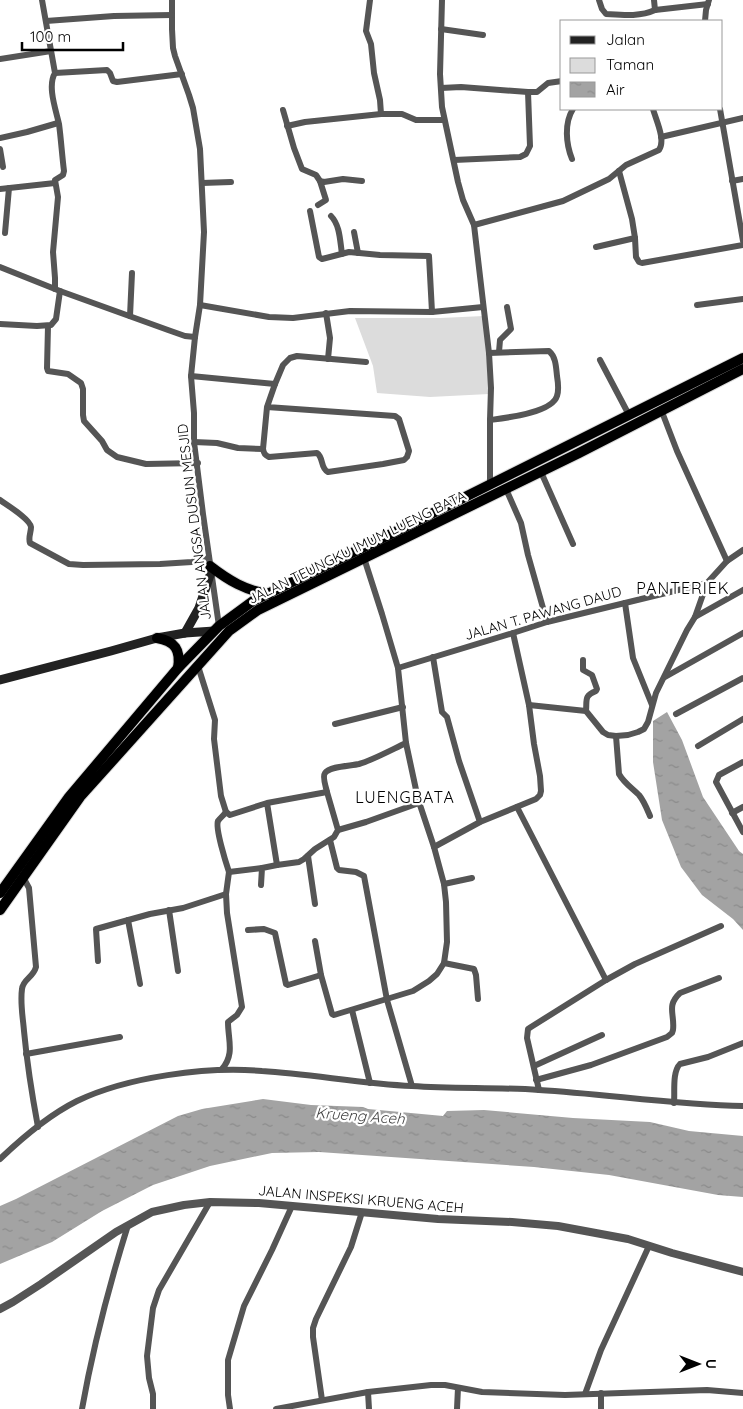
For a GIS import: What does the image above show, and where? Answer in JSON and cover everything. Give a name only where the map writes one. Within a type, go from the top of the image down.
[{"type":"highway","name":"JALAN TEUNGKU IMUM LUENG BATA","points":[[0,893],[68,797],[95,774],[229,631],[258,610],[364,558],[391,540],[490,484],[743,358]]},
{"type":"highway","name":"JALAN TEUNGKU IMUM LUENG BATA","points":[[0,910],[95,774],[178,668],[216,629],[253,601],[506,489],[662,412],[743,369]]},
{"type":"highway","points":[[210,566],[240,586],[255,592],[269,594]]},
{"type":"highway","points":[[157,638],[172,643],[178,651],[180,657],[178,668]]},
{"type":"main road","points":[[185,633],[199,608],[210,566]]},
{"type":"main road","points":[[0,680],[157,638],[216,629]]},
{"type":"street","points":[[0,324],[48,326],[54,323],[56,318],[58,290],[53,252],[58,205],[55,183],[56,178],[64,173],[52,87],[54,74],[42,0]]},
{"type":"street","name":"JALAN ANGSA DUSUN MESJID","points":[[172,0],[173,48],[189,95],[196,125],[202,183],[204,232],[200,305],[191,376],[194,442],[198,463],[216,629]]},
{"type":"street","points":[[370,0],[366,31],[371,44],[381,114]]},
{"type":"street","points":[[442,0],[440,74],[442,107],[461,192],[474,225],[489,353],[491,388],[490,484]]},
{"type":"street","points":[[599,0],[606,14],[623,15],[708,2],[705,20]]},
{"type":"street","points":[[649,20],[654,0]]},
{"type":"street","points":[[46,21],[114,16],[172,15]]},
{"type":"street","points":[[441,29],[484,35]]},
{"type":"street","points":[[0,60],[51,51]]},
{"type":"street","points":[[54,74],[107,70],[113,80],[118,82],[182,74]]},
{"type":"street","points":[[441,88],[461,87],[537,92],[548,83],[560,81]]},
{"type":"street","points":[[454,160],[520,157],[526,154],[530,146],[528,92]]},
{"type":"street","points":[[283,110],[301,167],[316,175],[320,181],[326,200],[318,205]]},
{"type":"street","points":[[572,159],[566,128],[573,110]]},
{"type":"street","points":[[474,225],[563,201],[609,179],[626,165],[661,149],[661,137],[653,110]]},
{"type":"street","points":[[720,110],[743,236]]},
{"type":"street","points":[[287,126],[305,122],[381,114],[402,114],[416,120],[444,120]]},
{"type":"street","points":[[661,137],[743,118]]},
{"type":"street","points":[[0,138],[58,123]]},
{"type":"street","points":[[0,149],[3,167]]},
{"type":"street","points":[[619,171],[632,220],[636,257],[639,262],[743,246]]},
{"type":"street","points":[[732,181],[743,178]]},
{"type":"street","points":[[320,181],[343,179],[362,181]]},
{"type":"street","points":[[202,183],[232,182]]},
{"type":"street","points":[[0,188],[55,183]]},
{"type":"street","points":[[6,233],[9,188]]},
{"type":"street","points":[[310,211],[319,258],[322,259],[349,252],[429,256],[432,312]]},
{"type":"street","points":[[331,216],[336,220],[342,254]]},
{"type":"street","points":[[354,232],[358,252]]},
{"type":"street","points":[[596,247],[635,238]]},
{"type":"street","points":[[0,267],[168,330],[195,337]]},
{"type":"street","points":[[130,316],[132,273]]},
{"type":"street","points":[[697,305],[743,299]]},
{"type":"street","points":[[200,305],[270,317],[293,318],[350,311],[432,312],[483,307]]},
{"type":"street","points":[[499,352],[500,339],[511,328],[507,307]]},
{"type":"street","points":[[326,313],[330,338],[328,359]]},
{"type":"street","points":[[48,326],[48,371],[68,374],[80,383],[83,389],[84,421],[107,450],[117,457],[139,464],[198,463]]},
{"type":"street","points":[[489,353],[549,351],[555,363],[558,392],[552,404],[523,415],[490,420]]},
{"type":"street","points":[[267,406],[396,416],[399,419],[409,451],[404,460],[328,472],[324,469],[321,457],[317,453],[269,457],[265,456],[262,449],[267,406],[283,365],[290,358],[297,356],[366,362]]},
{"type":"street","points":[[600,360],[629,415]]},
{"type":"street","points":[[191,376],[275,384]]},
{"type":"street","points":[[662,412],[677,451],[727,561]]},
{"type":"street","points":[[194,442],[262,449]]},
{"type":"street","points":[[541,472],[573,544]]},
{"type":"street","points":[[506,489],[521,523],[547,622]]},
{"type":"street","points":[[0,500],[28,521],[31,527],[28,539],[30,543],[69,564],[192,562],[210,566]]},
{"type":"street","points":[[529,705],[586,711],[606,734],[616,736],[644,729],[648,722],[656,693],[695,617],[707,583],[727,561],[743,550]]},
{"type":"street","points":[[315,941],[321,975],[332,1014],[336,1015],[413,991],[437,974],[444,963],[447,920],[444,884],[419,803],[406,743],[398,668],[364,558]]},
{"type":"street","name":"JALAN T. PAWANG DAUD","points":[[398,668],[547,622],[707,583]]},
{"type":"street","points":[[695,617],[743,590]]},
{"type":"street","points":[[624,603],[633,658],[652,705]]},
{"type":"street","points":[[434,847],[480,822],[536,799],[540,795],[540,776],[529,705],[513,633]]},
{"type":"street","points":[[664,678],[743,633]]},
{"type":"street","points":[[433,657],[442,712],[447,717],[480,822]]},
{"type":"street","points":[[583,660],[583,670],[592,675],[597,689],[587,696],[586,711]]},
{"type":"street","points":[[198,666],[215,720],[214,739],[221,796],[226,812],[230,815],[267,803],[327,792]]},
{"type":"street","points":[[676,714],[743,678]]},
{"type":"street","points":[[335,724],[402,707]]},
{"type":"street","points":[[698,746],[743,720]]},
{"type":"street","points":[[616,736],[619,774],[639,795],[650,816]]},
{"type":"street","points":[[338,830],[324,779],[325,773],[334,768],[361,764],[406,743]]},
{"type":"street","points":[[743,762],[719,775],[716,780],[743,832]]},
{"type":"street","points":[[267,803],[277,865]]},
{"type":"street","points":[[229,872],[299,862],[334,837],[338,830],[419,803]]},
{"type":"street","points":[[518,807],[606,980]]},
{"type":"street","points":[[732,813],[743,807]]},
{"type":"street","points":[[222,1069],[229,1058],[230,1052],[228,1022],[236,1016],[242,1007],[241,992],[229,931],[226,894],[229,872],[218,824],[226,812]]},
{"type":"street","points":[[330,840],[337,868],[339,870],[356,872],[364,876],[386,1000],[412,1086]]},
{"type":"street","points":[[308,856],[315,904]]},
{"type":"street","points":[[261,885],[262,868]]},
{"type":"street","points":[[23,877],[29,888],[36,967],[34,974],[22,987],[22,1011],[26,1054],[38,1127]]},
{"type":"street","points":[[444,884],[472,878]]},
{"type":"street","points":[[98,961],[96,929],[183,908],[226,894]]},
{"type":"street","points":[[169,910],[178,971]]},
{"type":"street","points":[[128,920],[140,984]]},
{"type":"street","points":[[539,1090],[527,1038],[528,1029],[635,964],[721,926]]},
{"type":"street","points":[[248,930],[264,928],[275,934],[286,984],[321,975]]},
{"type":"street","points":[[444,963],[474,969],[478,999]]},
{"type":"street","points":[[536,1080],[591,1065],[667,1038],[674,1026],[671,1006],[675,998],[680,993],[719,978]]},
{"type":"street","points":[[352,1010],[370,1083]]},
{"type":"street","points":[[534,1066],[602,1035]]},
{"type":"street","points":[[26,1054],[120,1037]]},
{"type":"street","points":[[674,1103],[674,1075],[677,1066],[708,1057],[743,1043]]},
{"type":"street","points":[[0,1159],[52,1115],[77,1101],[116,1086],[159,1077],[222,1069],[262,1070],[412,1086],[539,1090],[674,1103],[743,1106]]},
{"type":"street","points":[[154,1409],[147,1356],[153,1308],[159,1290],[210,1202]]},
{"type":"street","name":"JALAN INSPEKSI KRUENG ACEH","points":[[0,1309],[34,1289],[116,1232],[152,1212],[210,1202],[260,1203],[446,1219],[558,1226],[628,1239],[672,1254],[743,1272]]},
{"type":"street","points":[[230,1409],[228,1360],[244,1306],[292,1206]]},
{"type":"street","points":[[322,1400],[313,1328],[351,1247],[362,1212]]},
{"type":"street","points":[[82,1409],[94,1349],[128,1225]]},
{"type":"street","points":[[585,1394],[601,1350],[649,1246]]},
{"type":"street","points":[[281,1408],[368,1392],[432,1385],[482,1392],[565,1395],[707,1390],[743,1393]]},
{"type":"street","points":[[458,1388],[458,1409]]},
{"type":"street","points":[[368,1392],[369,1409]]},
{"type":"street","points":[[601,1393],[601,1409]]},
{"type":"green space","points":[[484,316],[489,394],[430,397],[377,393],[373,366],[355,318]]},
{"type":"water","points":[[667,712],[682,740],[703,797],[739,851],[743,854],[743,930],[733,919],[702,895],[681,867],[662,820],[653,762],[653,721]]},
{"type":"water","name":"Krueng Aceh","points":[[263,1099],[443,1116],[447,1111],[484,1110],[573,1118],[650,1122],[689,1131],[743,1136],[743,1197],[718,1195],[609,1175],[534,1167],[319,1152],[272,1153],[210,1166],[153,1185],[102,1211],[52,1242],[0,1264],[0,1206],[178,1116],[202,1109]]},
{"type":"district","name":"PANTERIEK","points":[[683,588]]},
{"type":"district","name":"LUENGBATA","points":[[405,797]]}]
